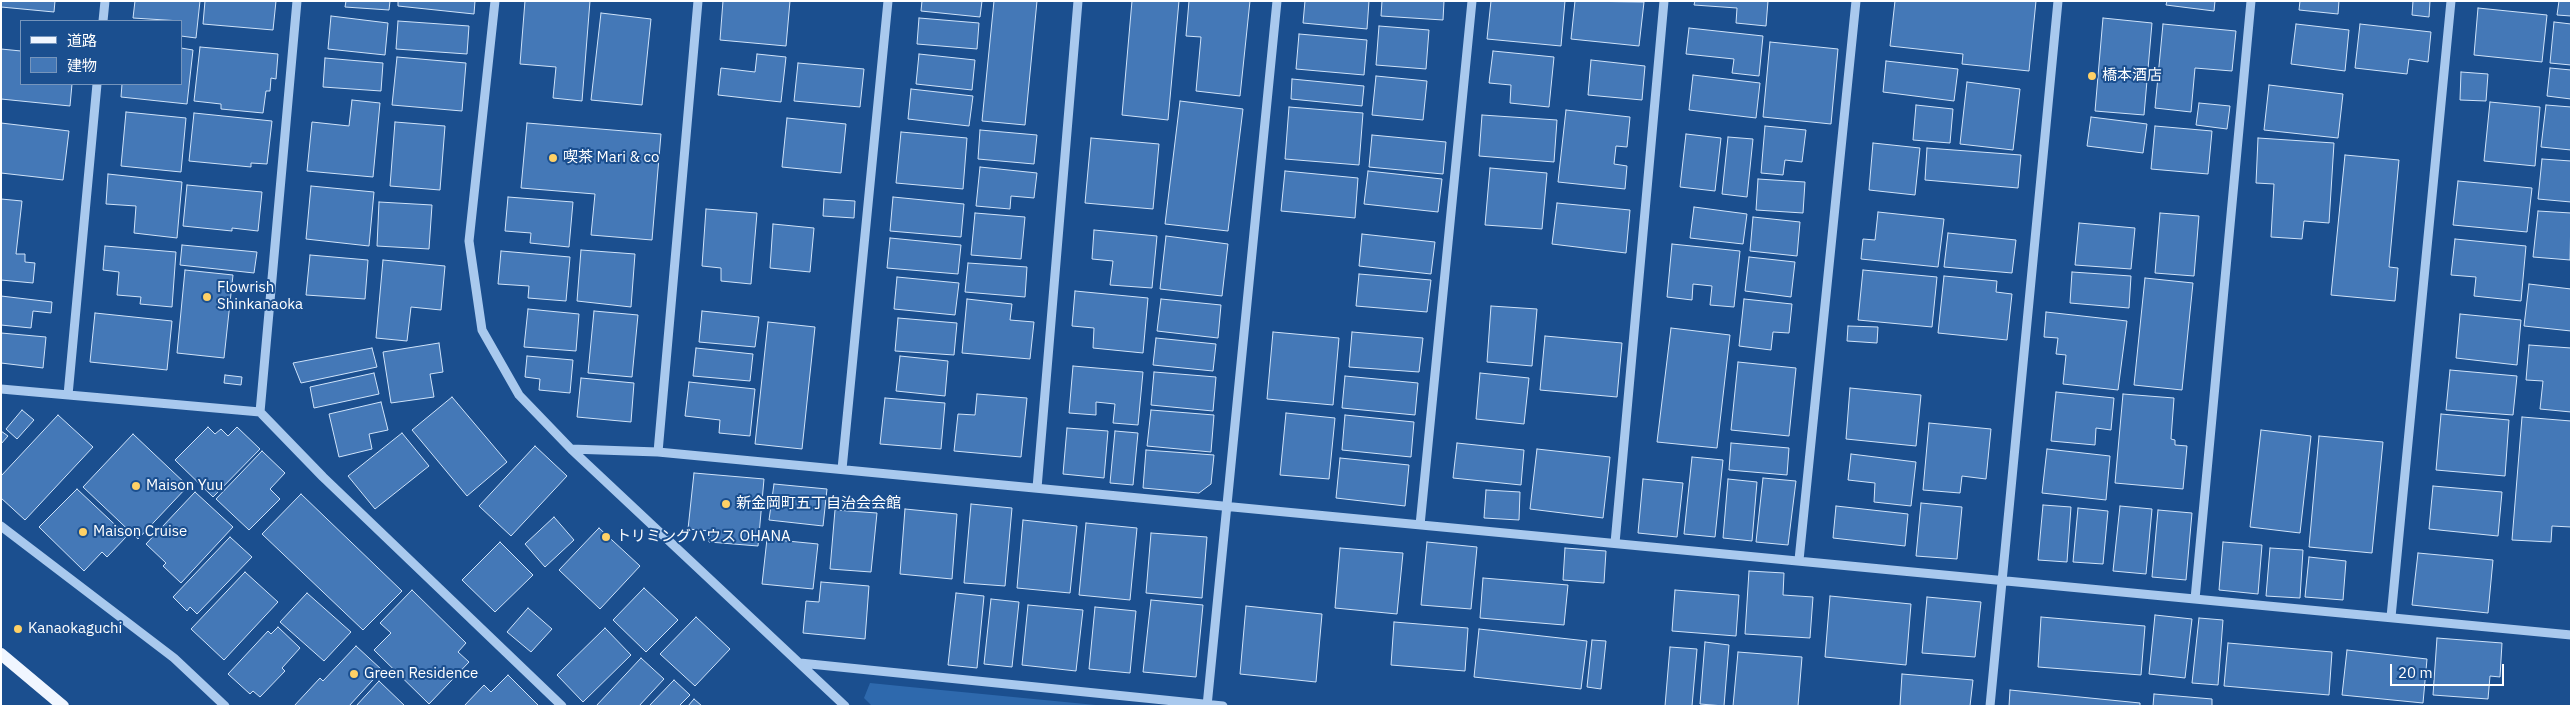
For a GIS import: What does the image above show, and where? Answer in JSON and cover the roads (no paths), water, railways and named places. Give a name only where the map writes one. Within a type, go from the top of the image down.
[{"type":"main road","points":[[1,654],[62,706]]},
{"type":"street","points":[[103,20],[105,1]]},
{"type":"street","points":[[260,412],[297,1]]},
{"type":"street","points":[[495,1],[469,241],[482,330],[519,395],[572,449],[844,706]]},
{"type":"street","points":[[658,452],[698,1]]},
{"type":"street","points":[[842,469],[888,1]]},
{"type":"street","points":[[1037,488],[1078,1]]},
{"type":"street","points":[[1208,705],[1277,1]]},
{"type":"street","points":[[1420,525],[1472,1]]},
{"type":"street","points":[[1615,543],[1664,1]]},
{"type":"street","points":[[1799,560],[1856,1]]},
{"type":"street","points":[[1990,706],[2058,1]]},
{"type":"street","points":[[2195,599],[2251,1]]},
{"type":"street","points":[[2391,618],[2451,1]]},
{"type":"street","points":[[68,396],[98,85]]},
{"type":"street","points":[[1,389],[260,412],[323,477],[562,706]]},
{"type":"street","points":[[572,449],[658,452],[842,469],[1228,508],[1799,560],[2571,635]]},
{"type":"street","points":[[1,526],[174,658],[226,706]]},
{"type":"street","points":[[800,663],[1223,706]]},
{"type":"place","name":"橋本酒店","points":[[2092,76]]},
{"type":"place","name":"喫茶 Mari & co","points":[[553,158]]},
{"type":"place","name":"Flowrish Shinkanaoka","points":[[207,297]]},
{"type":"place","name":"Maison Yuu","points":[[136,486]]},
{"type":"place","name":"新金岡町五丁自治会会館","points":[[726,504]]},
{"type":"place","name":"Maison Cruise","points":[[83,532]]},
{"type":"place","name":"トリミングハウス OHANA","points":[[606,537]]},
{"type":"place","name":"Kanaokaguchi","points":[[18,629]]},
{"type":"place","name":"Green Residence","points":[[354,674]]}]
